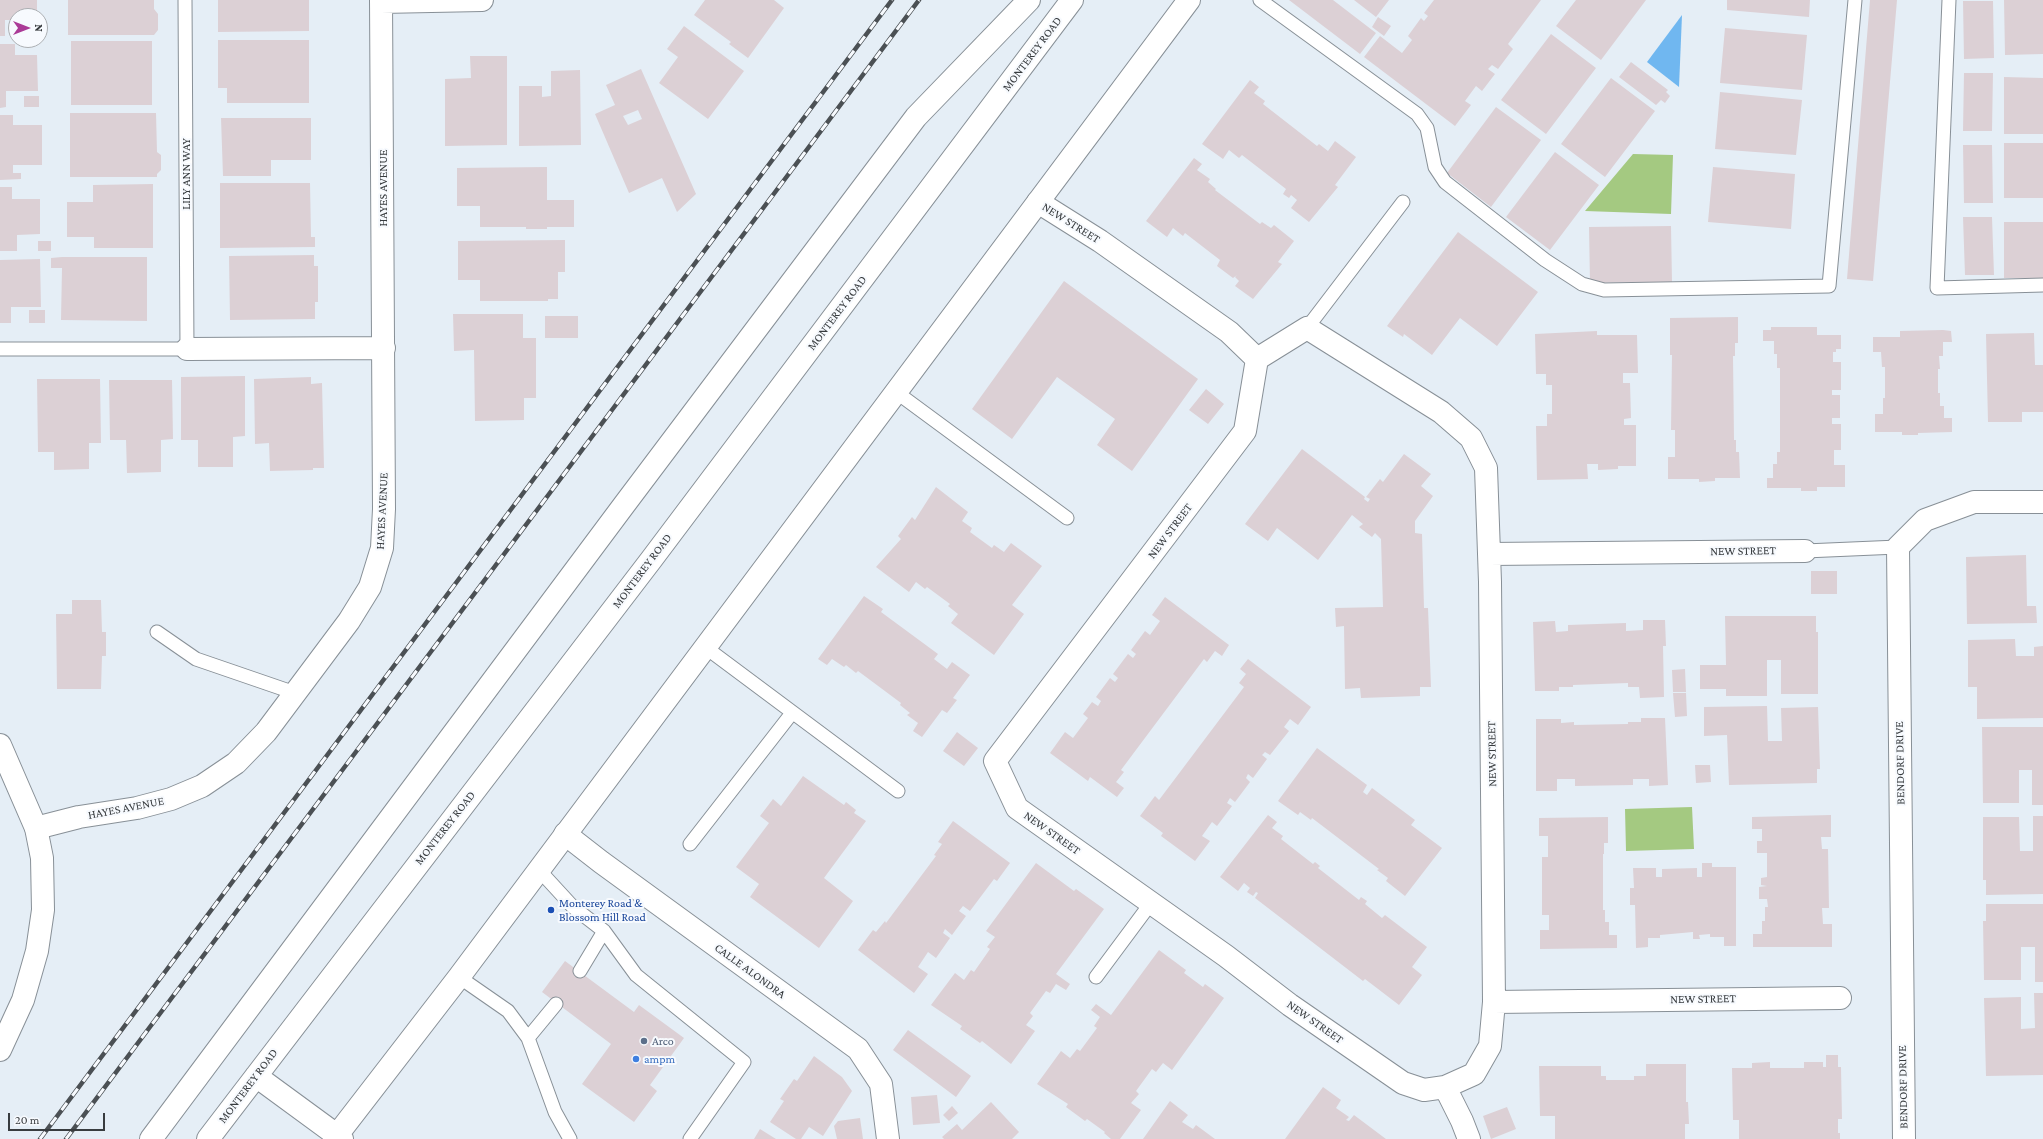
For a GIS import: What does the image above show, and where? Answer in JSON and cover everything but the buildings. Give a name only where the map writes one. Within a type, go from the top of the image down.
[{"type":"street","points":[[381,1],[482,0]]},
{"type":"street","points":[[151,1139],[624,505],[916,117],[1028,0]]},
{"type":"street","name":"MONTEREY ROAD","points":[[208,1139],[651,560],[1072,0]]},
{"type":"street","points":[[256,1076],[338,1138],[1189,0]]},
{"type":"street","name":"HAYES AVENUE","points":[[36,828],[78,817],[137,808],[171,799],[202,786],[241,758],[266,732],[349,621],[370,587],[382,548],[384,348],[381,1]]},
{"type":"street","name":"NEW STREET","points":[[1038,202],[1100,241],[1224,328],[1258,359],[1245,431],[995,761],[1017,808],[1226,956],[1290,1005],[1403,1083],[1424,1090],[1445,1087],[1474,1074],[1490,1046],[1494,1002],[1489,554],[1486,468],[1471,438],[1441,412],[1307,328]]},
{"type":"street","points":[[1258,359],[1307,328]]},
{"type":"street","points":[[187,349],[384,348]]},
{"type":"street","points":[[1898,547],[1926,520],[1974,502],[2043,502]]},
{"type":"street","name":"BENDORF DRIVE","points":[[1898,547],[1904,1139]]},
{"type":"street","name":"NEW STREET","points":[[1489,554],[1805,551]]},
{"type":"street","points":[[0,745],[36,828],[42,858],[43,910],[37,951],[23,1000],[0,1050]]},
{"type":"street","name":"CALLE ALONDRA","points":[[565,834],[601,862],[858,1049],[881,1084],[888,1139]]},
{"type":"street","name":"NEW STREET","points":[[1494,1002],[1840,998]]},
{"type":"street","points":[[1445,1087],[1469,1139]]},
{"type":"lane","name":"LILY ANN WAY","points":[[185,0],[187,349]]},
{"type":"lane","points":[[1260,0],[1417,114],[1427,128],[1435,167],[1445,182],[1545,260],[1582,284],[1604,290],[1829,286],[1855,0]]},
{"type":"lane","points":[[1949,0],[1937,288],[2043,285]]},
{"type":"lane","points":[[1307,328],[1403,202]]},
{"type":"lane","points":[[0,349],[187,349]]},
{"type":"lane","points":[[896,392],[1067,518]]},
{"type":"lane","points":[[1805,551],[1898,547]]},
{"type":"lane","points":[[157,632],[196,659],[295,693]]},
{"type":"lane","points":[[705,647],[898,791]]},
{"type":"lane","points":[[690,844],[792,713]]},
{"type":"lane","points":[[538,870],[573,907],[604,931],[636,975],[744,1062],[690,1139]]},
{"type":"lane","points":[[1096,977],[1151,903]]},
{"type":"lane","points":[[580,971],[604,931]]},
{"type":"lane","points":[[459,976],[508,1011],[528,1038],[555,1112],[570,1139]]},
{"type":"lane","points":[[528,1038],[556,1004]]},
{"type":"green space","points":[[1633,154],[1673,155],[1671,214],[1585,211]]},
{"type":"green space","points":[[1692,807],[1694,849],[1626,851],[1625,809]]},
{"type":"water","points":[[1682,15],[1679,87],[1647,62]]},
{"type":"railway","points":[[40,1139],[892,0]]},
{"type":"railway","points":[[66,1139],[919,0]]},
{"type":"place","name":"Monterey Road & Blossom Hill Road","points":[[551,910]]},
{"type":"place","name":"Arco","points":[[644,1041]]},
{"type":"place","name":"ampm","points":[[636,1059]]}]
